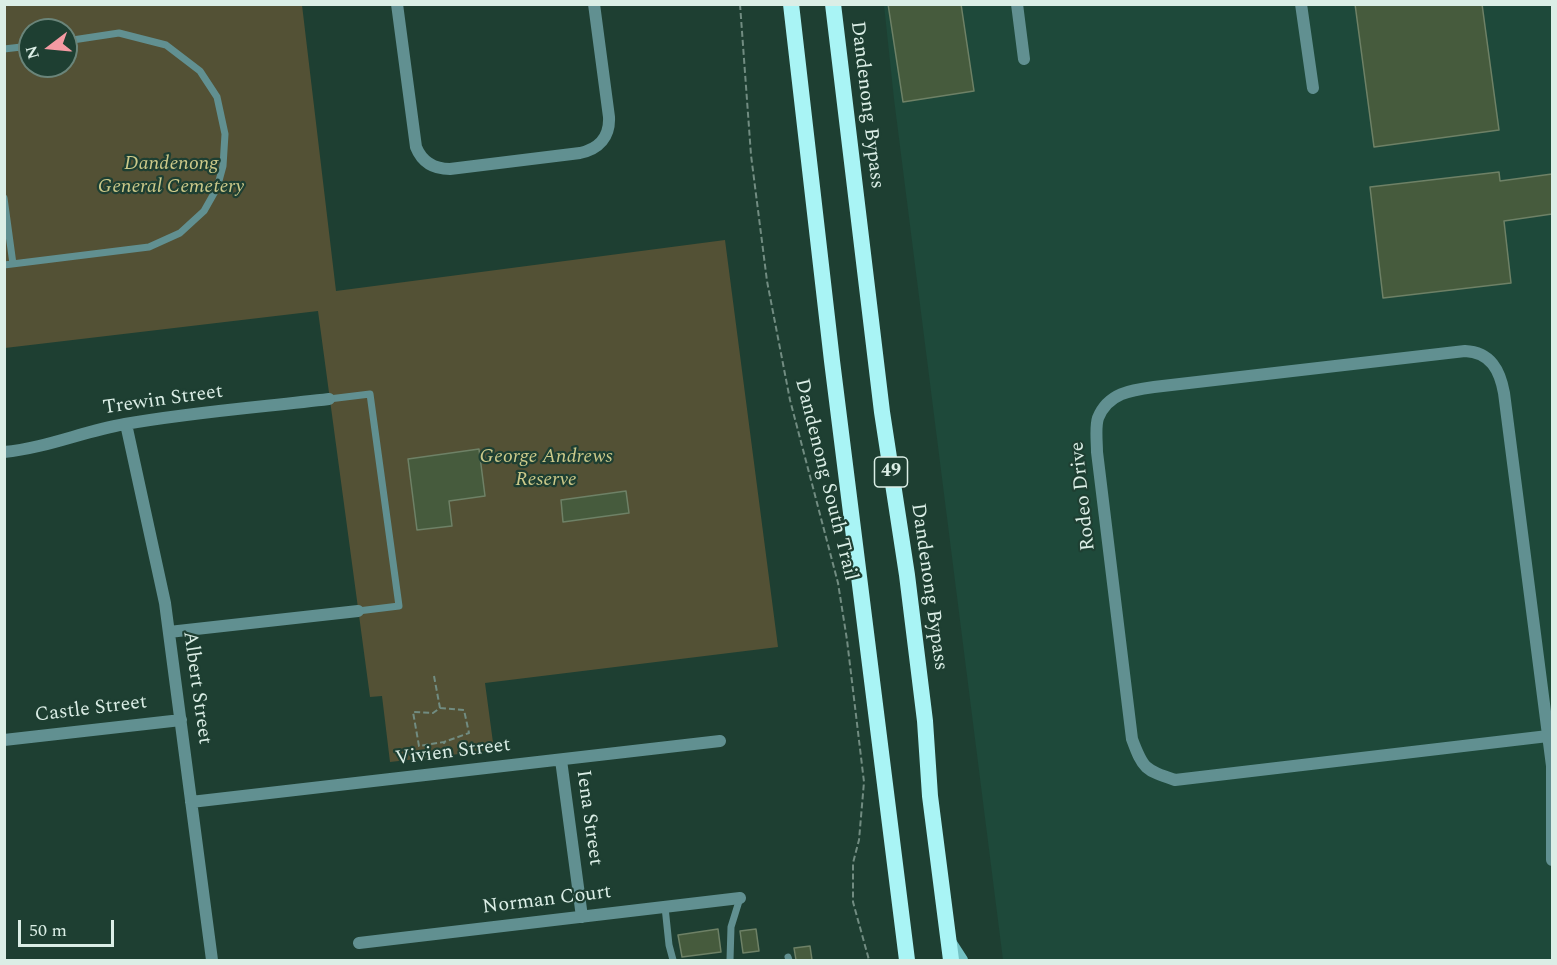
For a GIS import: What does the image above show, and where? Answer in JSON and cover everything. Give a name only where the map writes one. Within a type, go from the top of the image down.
[{"type":"highway","name":"49","points":[[791,4],[907,960]]},
{"type":"highway","name":"Dandenong Bypass","points":[[833,4],[882,412],[907,575],[925,721],[930,796],[951,960]]},
{"type":"main road","points":[[948,939],[962,960]]},
{"type":"street","points":[[397,4],[416,147],[426,161],[437,168],[450,169],[580,153],[591,150],[601,142],[608,131],[609,117],[594,4]]},
{"type":"street","points":[[1017,4],[1024,59]]},
{"type":"street","points":[[1301,4],[1313,88]]},
{"type":"street","name":"Rodeo Drive","points":[[1548,736],[1176,780],[1151,772],[1140,761],[1132,739],[1097,452],[1097,419],[1108,403],[1124,391],[1465,351],[1483,354],[1494,365],[1501,376],[1504,393],[1552,765],[1552,860]]},
{"type":"street","name":"Trewin Street","points":[[4,452],[40,447],[92,431],[126,424],[330,399]]},
{"type":"street","name":"Albert Street","points":[[126,424],[160,579],[169,632],[212,960]]},
{"type":"street","points":[[169,632],[358,611]]},
{"type":"street","name":"Castle Street","points":[[4,740],[181,720]]},
{"type":"street","name":"Vivien Street","points":[[191,802],[720,741]]},
{"type":"street","name":"Iena Street","points":[[561,760],[582,917]]},
{"type":"street","name":"Norman Court","points":[[359,943],[740,898]]},
{"type":"lane","points":[[4,265],[149,247],[180,233],[204,211],[216,188],[223,166],[225,134],[217,97],[200,71],[166,45],[119,33],[78,38]]},
{"type":"lane","points":[[4,198],[14,264]]},
{"type":"lane","points":[[330,399],[370,394],[399,606],[358,611]]},
{"type":"lane","points":[[730,960],[731,927],[740,898]]},
{"type":"lane","points":[[665,907],[673,960]]},
{"type":"path","name":"Dandenong South Trail","points":[[740,4],[751,155],[767,281],[795,420],[838,583],[847,640],[864,782],[859,840],[853,863],[853,902],[869,960]]},
{"type":"path","points":[[434,676],[440,708]]},
{"type":"path","points":[[440,708],[464,710],[469,733],[444,742],[418,746],[413,712],[433,712],[440,708]]},
{"type":"path","points":[[444,742],[448,774]]},
{"type":"shaded area","points":[[884,5],[1552,5],[1552,960],[1003,960]]},
{"type":"green space","name":"George Andrews Reserve","points":[[4,5],[302,5],[336,291],[725,240],[778,647],[485,683],[494,750],[390,762],[382,696],[370,697],[318,311],[5,348]]},
{"type":"building","points":[[888,4],[961,4],[974,91],[903,102]]},
{"type":"building","points":[[1355,4],[1482,4],[1499,130],[1374,147]]},
{"type":"building","points":[[1499,172],[1500,181],[1552,174],[1552,214],[1504,221],[1511,283],[1383,298],[1370,187]]},
{"type":"building","points":[[479,449],[485,496],[449,501],[452,526],[417,530],[408,459]]},
{"type":"building","points":[[626,491],[629,513],[563,522],[561,500]]},
{"type":"building","points":[[718,929],[721,952],[682,957],[678,935]]},
{"type":"building","points":[[756,929],[759,951],[743,953],[740,931]]},
{"type":"building","points":[[810,946],[812,960],[796,960],[794,948]]},
{"type":"park label","name":"Dandenong General Cemetery","points":[[171,176]]}]
